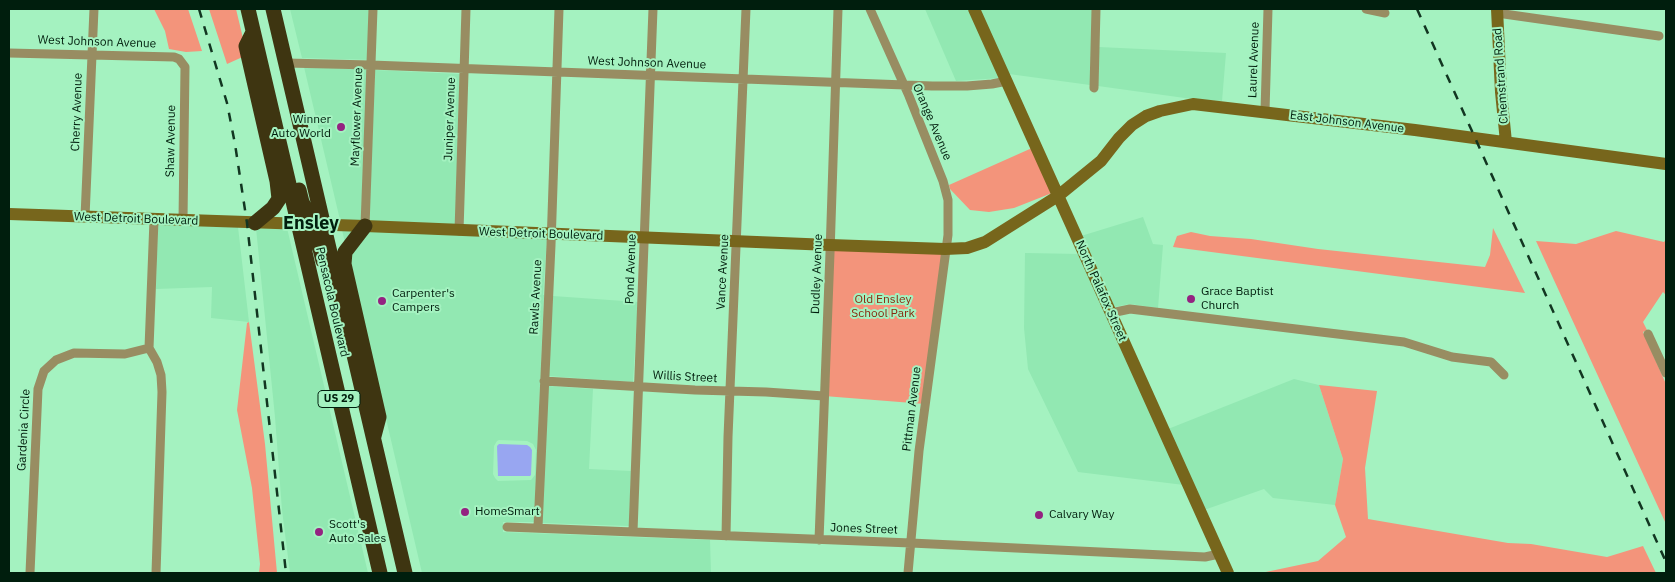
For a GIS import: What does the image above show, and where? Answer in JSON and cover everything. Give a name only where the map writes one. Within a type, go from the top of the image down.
[{"type":"highway","name":"Pensacola Boulevard","points":[[248,9],[380,573]]},
{"type":"highway","name":"Pensacola Boulevard","points":[[273,9],[405,573]]},
{"type":"highway","points":[[253,32],[246,46],[277,181],[278,198],[273,208],[255,223]]},
{"type":"highway","points":[[261,66],[275,87],[302,202],[308,215],[324,225]]},
{"type":"highway","points":[[298,224],[312,233],[320,249],[374,483],[386,494]]},
{"type":"highway","points":[[365,226],[345,252],[344,264],[379,417],[373,440]]},
{"type":"main road","name":"North Palafox Street","points":[[974,9],[1228,573]]},
{"type":"main road","name":"Chemstrand Road","points":[[1497,11],[1501,92],[1506,142]]},
{"type":"main road","name":"East Johnson Avenue","points":[[1058,196],[1102,161],[1119,138],[1132,125],[1146,116],[1160,111],[1194,104],[1265,111],[1666,164]]},
{"type":"main road","name":"West Detroit Boulevard","points":[[9,214],[946,249],[967,248],[985,242],[1058,196]]},
{"type":"street","name":"Cherry Avenue","points":[[85,217],[94,9]]},
{"type":"street","name":"Mayflower Avenue","points":[[365,226],[373,9]]},
{"type":"street","name":"Juniper Avenue","points":[[459,231],[466,9]]},
{"type":"street","name":"Rawls Avenue","points":[[538,527],[559,9]]},
{"type":"street","name":"Pond Avenue","points":[[633,531],[653,9]]},
{"type":"street","name":"Vance Avenue","points":[[726,536],[746,9]]},
{"type":"street","name":"Dudley Avenue","points":[[819,540],[838,9]]},
{"type":"street","name":"Orange Avenue","points":[[870,9],[904,85],[946,190],[948,200],[946,249]]},
{"type":"street","points":[[1094,88],[1096,9]]},
{"type":"street","name":"Laurel Avenue","points":[[1265,111],[1268,9]]},
{"type":"street","points":[[1366,9],[1385,13]]},
{"type":"street","points":[[1497,11],[1659,36]]},
{"type":"street","name":"West Johnson Avenue","points":[[9,53],[174,57],[183,63]]},
{"type":"street","name":"Shaw Avenue","points":[[183,63],[185,67],[183,220]]},
{"type":"street","name":"West Johnson Avenue","points":[[286,63],[904,85],[967,86],[1007,81]]},
{"type":"street","points":[[154,220],[149,348],[159,368],[162,392],[156,573]]},
{"type":"street","name":"Pittman Avenue","points":[[908,573],[919,451],[946,249]]},
{"type":"street","points":[[1111,313],[1130,309],[1404,342],[1452,357],[1491,362],[1504,375]]},
{"type":"street","points":[[1648,334],[1666,373]]},
{"type":"street","name":"Gardenia Circle","points":[[30,573],[38,389],[44,371],[56,360],[74,353],[124,354],[149,348]]},
{"type":"street","name":"Willis Street","points":[[544,381],[824,396]]},
{"type":"street","name":"Jones Street","points":[[507,527],[1205,557],[1219,554]]},
{"type":"shaded area","points":[[290,9],[375,9],[374,60],[302,58]]},
{"type":"shaded area","points":[[925,9],[970,9],[1000,78],[956,81]]},
{"type":"shaded area","points":[[979,9],[1092,9],[1090,85],[1009,74]]},
{"type":"shaded area","points":[[1099,47],[1226,53],[1222,101],[1192,99],[1098,86]]},
{"type":"shaded area","points":[[304,67],[367,69],[361,221],[340,220]]},
{"type":"shaded area","points":[[375,70],[460,74],[455,226],[369,221]]},
{"type":"shaded area","points":[[1143,217],[1153,244],[1163,245],[1158,308],[1130,304],[1114,307],[1081,236]]},
{"type":"shaded area","points":[[158,225],[238,227],[249,322],[211,318],[212,287],[156,289]]},
{"type":"shaded area","points":[[256,228],[287,228],[368,573],[290,573],[282,510],[275,417]]},
{"type":"shaded area","points":[[342,230],[547,239],[534,522],[503,522],[503,532],[710,540],[711,573],[422,573]],"holes":[[[497,441],[527,441],[533,444],[536,450],[535,475],[531,480],[498,481],[493,474],[494,446]]]},
{"type":"shaded area","points":[[1025,253],[1080,254],[1184,485],[1078,472],[1028,369],[1024,328]]},
{"type":"shaded area","points":[[553,296],[638,302],[633,382],[548,376]]},
{"type":"shaded area","points":[[1294,379],[1319,385],[1343,459],[1335,505],[1273,498],[1264,489],[1204,510],[1168,429]]},
{"type":"shaded area","points":[[548,386],[593,389],[589,469],[631,471],[629,526],[542,523]]},
{"type":"green space","points":[[154,9],[188,9],[202,51],[186,52],[169,49],[165,31]]},
{"type":"green space","points":[[209,9],[236,9],[247,55],[227,64]]},
{"type":"green space","points":[[1032,148],[1052,193],[1014,208],[989,212],[970,210],[950,189],[949,185]]},
{"type":"green space","points":[[1493,228],[1525,293],[1173,247],[1177,236],[1191,232],[1318,249],[1485,267],[1490,255]]},
{"type":"green space","points":[[1616,231],[1664,242],[1666,239],[1666,295],[1663,292],[1643,322],[1647,330],[1643,332],[1666,384],[1666,524],[1536,241],[1576,244]]},
{"type":"green space","name":"Old Ensley School Park","points":[[830,245],[945,249],[925,404],[824,396]]},
{"type":"green space","points":[[249,322],[265,444],[277,573],[259,573],[260,564],[252,488],[237,410],[247,323]]},
{"type":"green space","points":[[1319,385],[1377,391],[1365,468],[1368,519],[1508,543],[1531,544],[1607,557],[1643,546],[1656,573],[1261,573],[1318,561],[1346,537],[1335,505],[1343,459]]},
{"type":"water","points":[[499,444],[527,445],[530,447],[532,450],[530,476],[498,476],[497,446]]},
{"type":"railway","points":[[199,9],[227,103],[235,144],[247,223],[286,573]]},
{"type":"railway","points":[[1417,9],[1666,562]]},
{"type":"place","name":"Winner Auto World","points":[[341,127]]},
{"type":"place","name":"Grace Baptist Church","points":[[1191,299]]},
{"type":"place","name":"Carpenter's Campers","points":[[382,301]]},
{"type":"place","name":"HomeSmart","points":[[465,512]]},
{"type":"place","name":"Calvary Way","points":[[1039,515]]},
{"type":"place","name":"Scott's Auto Sales","points":[[319,532]]},
{"type":"district","name":"Ensley","points":[[311,224]]}]
